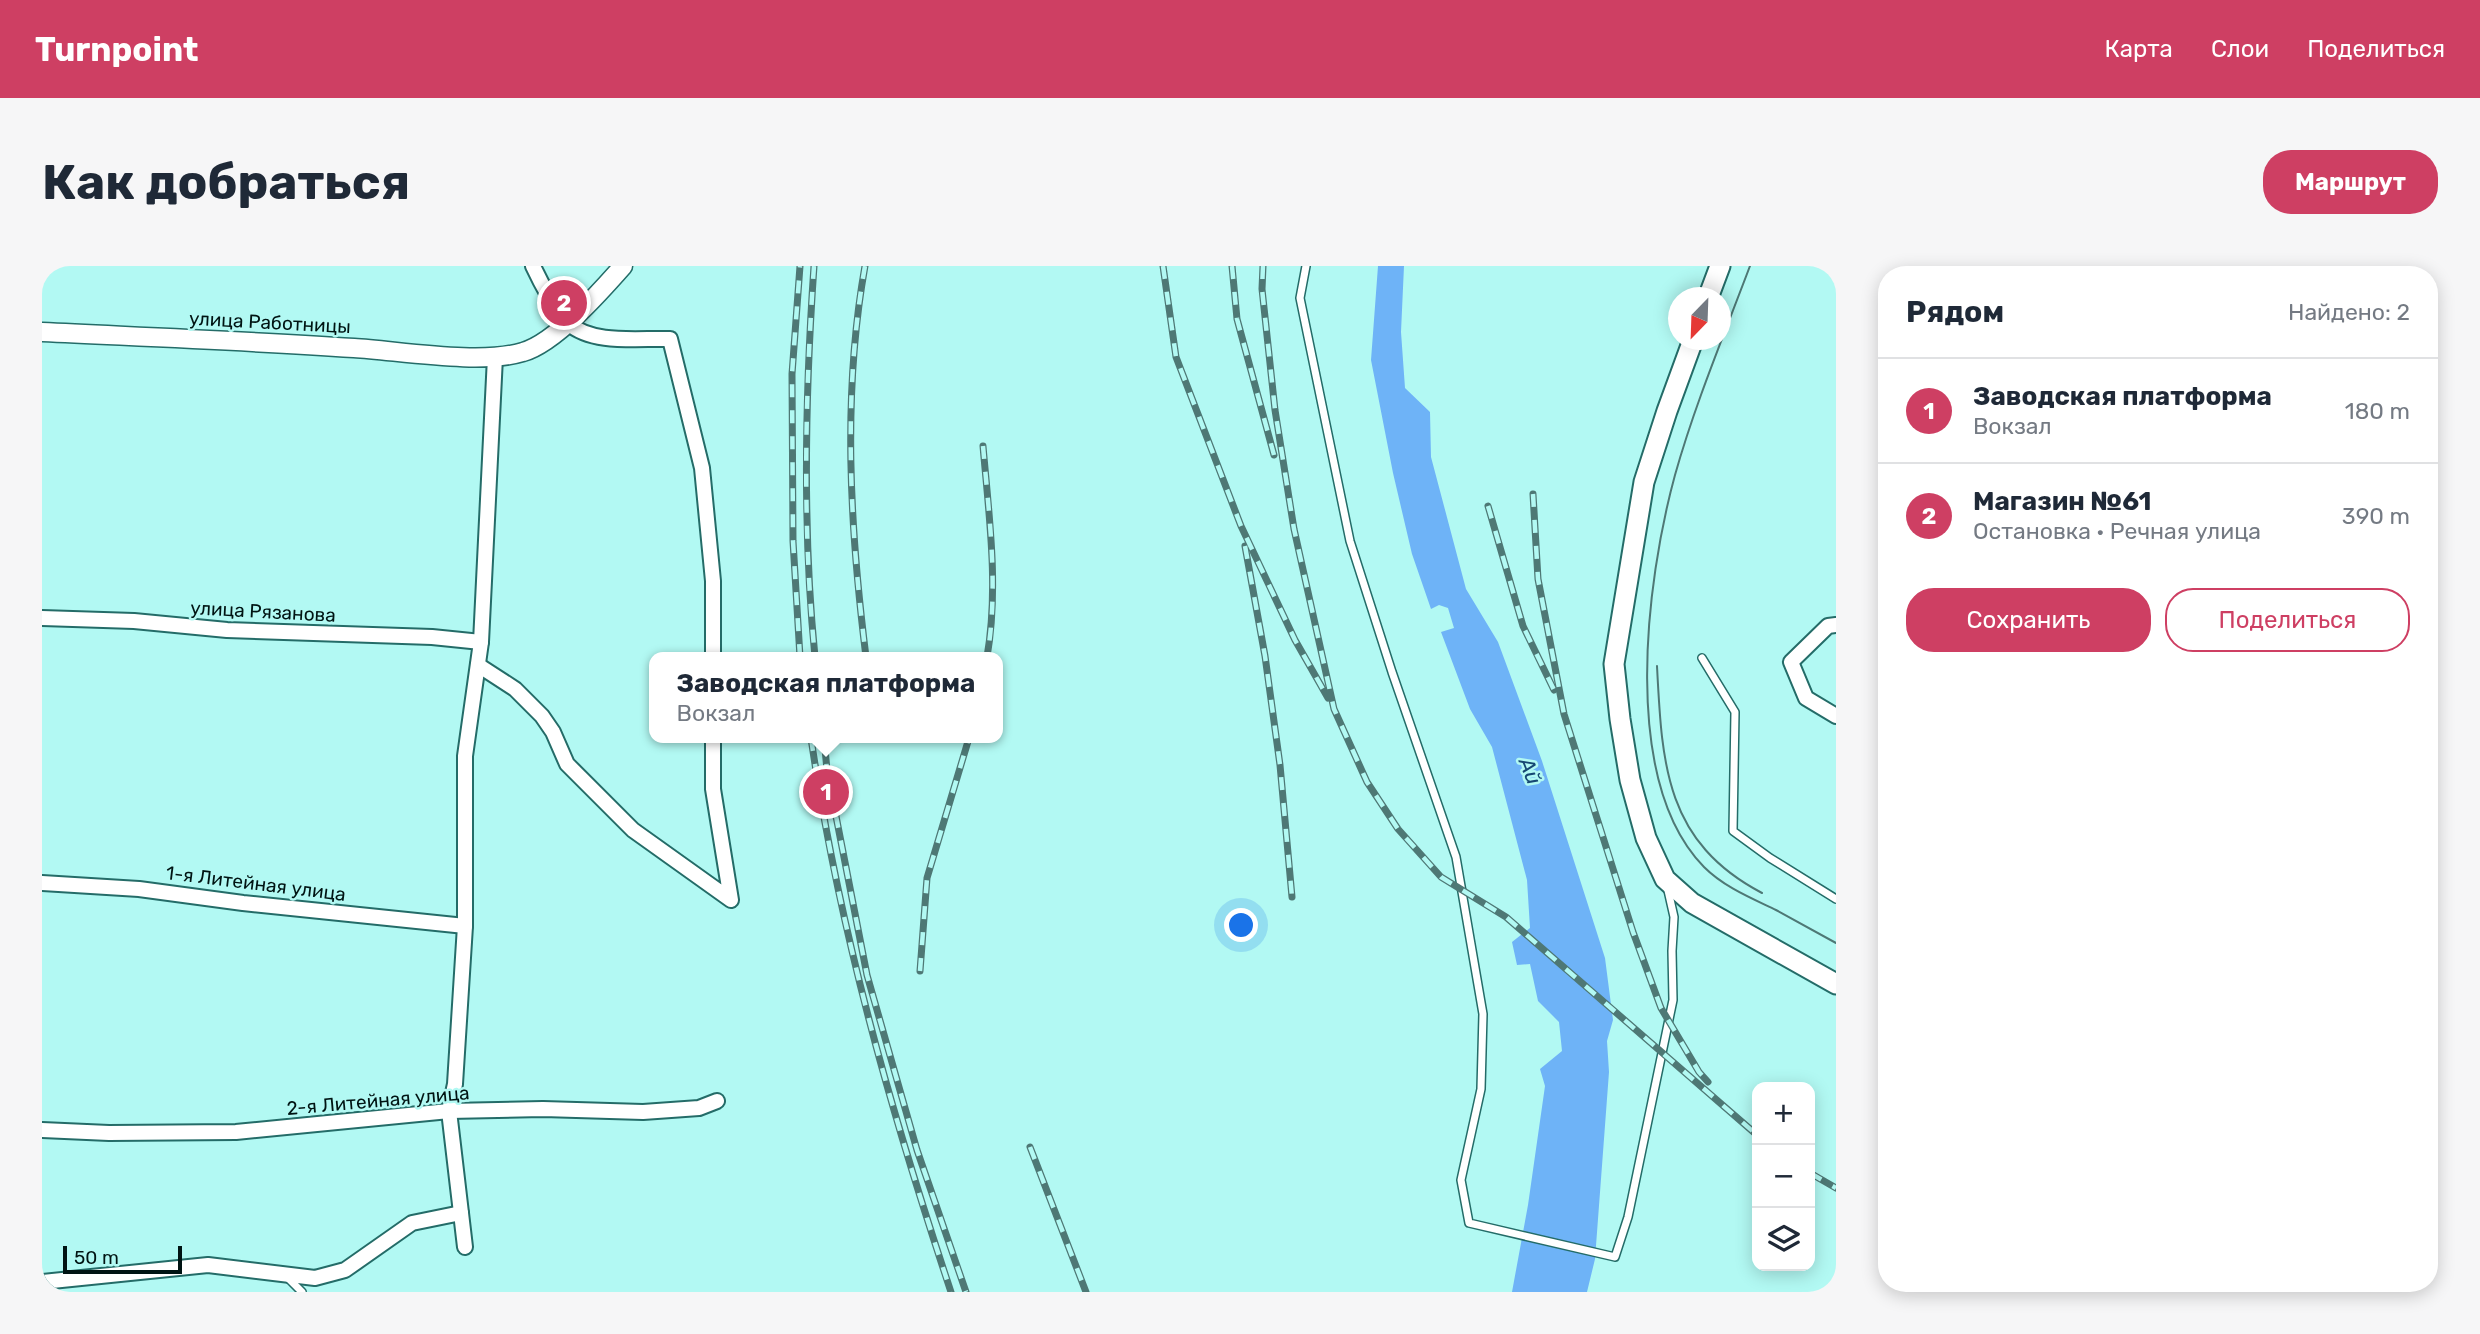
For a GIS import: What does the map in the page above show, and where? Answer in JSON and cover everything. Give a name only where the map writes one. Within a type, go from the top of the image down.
[{"type":"main road","points":[[1713,287],[1720,266]]},
{"type":"main road","points":[[1690,350],[1644,482],[1614,664],[1630,780],[1646,838],[1665,879],[1692,903],[1836,984]]},
{"type":"street","points":[[533,266],[543,287],[568,323],[595,337],[670,339],[702,468],[713,581],[713,652]]},
{"type":"street","name":"улица Работницы","points":[[42,332],[353,347],[495,357],[526,352],[568,323],[623,266]]},
{"type":"street","points":[[465,1247],[449,1111],[455,1084],[465,926],[465,756],[481,642],[495,357]]},
{"type":"street","name":"улица Рязанова","points":[[42,618],[134,621],[227,630],[432,637],[481,642]]},
{"type":"street","points":[[1836,625],[1828,626],[1791,662],[1806,698],[1836,716]]},
{"type":"street","points":[[478,665],[515,688],[542,716],[553,732],[567,764],[633,830],[731,900],[713,789],[713,743]]},
{"type":"street","name":"1-я Литейная улица","points":[[42,883],[139,889],[243,903],[465,926]]},
{"type":"street","name":"2-я Литейная улица","points":[[42,1130],[109,1133],[236,1132],[449,1111],[542,1109],[643,1112],[699,1108],[717,1101]]},
{"type":"street","points":[[42,1282],[208,1265],[314,1278],[345,1270],[412,1223],[461,1213]]},
{"type":"lane","points":[[1306,266],[1300,298],[1350,541],[1456,858],[1483,1014],[1481,1089],[1461,1180],[1469,1223],[1615,1257],[1628,1217],[1674,1000],[1674,917],[1665,879]]},
{"type":"lane","points":[[1702,657],[1735,712],[1733,831],[1770,858],[1836,899]]},
{"type":"lane","points":[[284,1274],[302,1292]]},
{"type":"water","name":"Ай","points":[[1378,266],[1404,266],[1401,332],[1405,388],[1430,412],[1431,457],[1466,589],[1498,642],[1542,761],[1605,958],[1613,1020],[1607,1041],[1609,1072],[1595,1259],[1587,1292],[1512,1292],[1545,1086],[1540,1069],[1562,1051],[1559,1022],[1538,1001],[1530,964],[1517,965],[1512,942],[1530,928],[1527,880],[1492,747],[1470,709],[1441,632],[1454,628],[1448,608],[1439,605],[1431,609],[1412,554],[1371,360]]},
{"type":"tram line","points":[[1750,266],[1692,422],[1664,519],[1649,623],[1647,678],[1650,733],[1660,784],[1677,830],[1704,867],[1738,892],[1836,943]]},
{"type":"tram line","points":[[1657,666],[1667,767],[1675,797],[1687,825],[1705,850],[1730,873],[1762,893]]},
{"type":"railway","points":[[800,266],[792,374],[793,541],[800,652]]},
{"type":"railway","points":[[814,266],[806,462],[808,559],[815,652]]},
{"type":"railway","points":[[865,266],[853,363],[851,462],[856,560],[865,652]]},
{"type":"railway","points":[[1163,266],[1176,357],[1241,526],[1295,640],[1328,698]]},
{"type":"railway","points":[[1232,266],[1237,319],[1274,455]]},
{"type":"railway","points":[[1263,266],[1262,289],[1275,410],[1294,529],[1334,709],[1367,782],[1398,829],[1441,877],[1506,917],[1752,1131]]},
{"type":"railway","points":[[983,446],[993,578],[988,652]]},
{"type":"railway","points":[[1533,494],[1538,579],[1564,714],[1633,932],[1661,1008],[1699,1072],[1708,1082]]},
{"type":"railway","points":[[1488,506],[1523,626],[1554,690]]},
{"type":"railway","points":[[1245,546],[1265,656],[1280,765],[1292,897]]},
{"type":"railway","points":[[812,743],[836,879],[869,1018],[907,1155],[951,1292]]},
{"type":"railway","points":[[824,743],[827,770],[867,975],[917,1150],[966,1292]]},
{"type":"railway","points":[[920,971],[927,878],[968,743]]},
{"type":"railway","points":[[1030,1147],[1086,1292]]},
{"type":"railway","points":[[1815,1176],[1836,1188]]},
{"type":"place","name":"Магазин №61","points":[[564,303]]},
{"type":"place","name":"Заводская платформа","points":[[826,792]]}]
